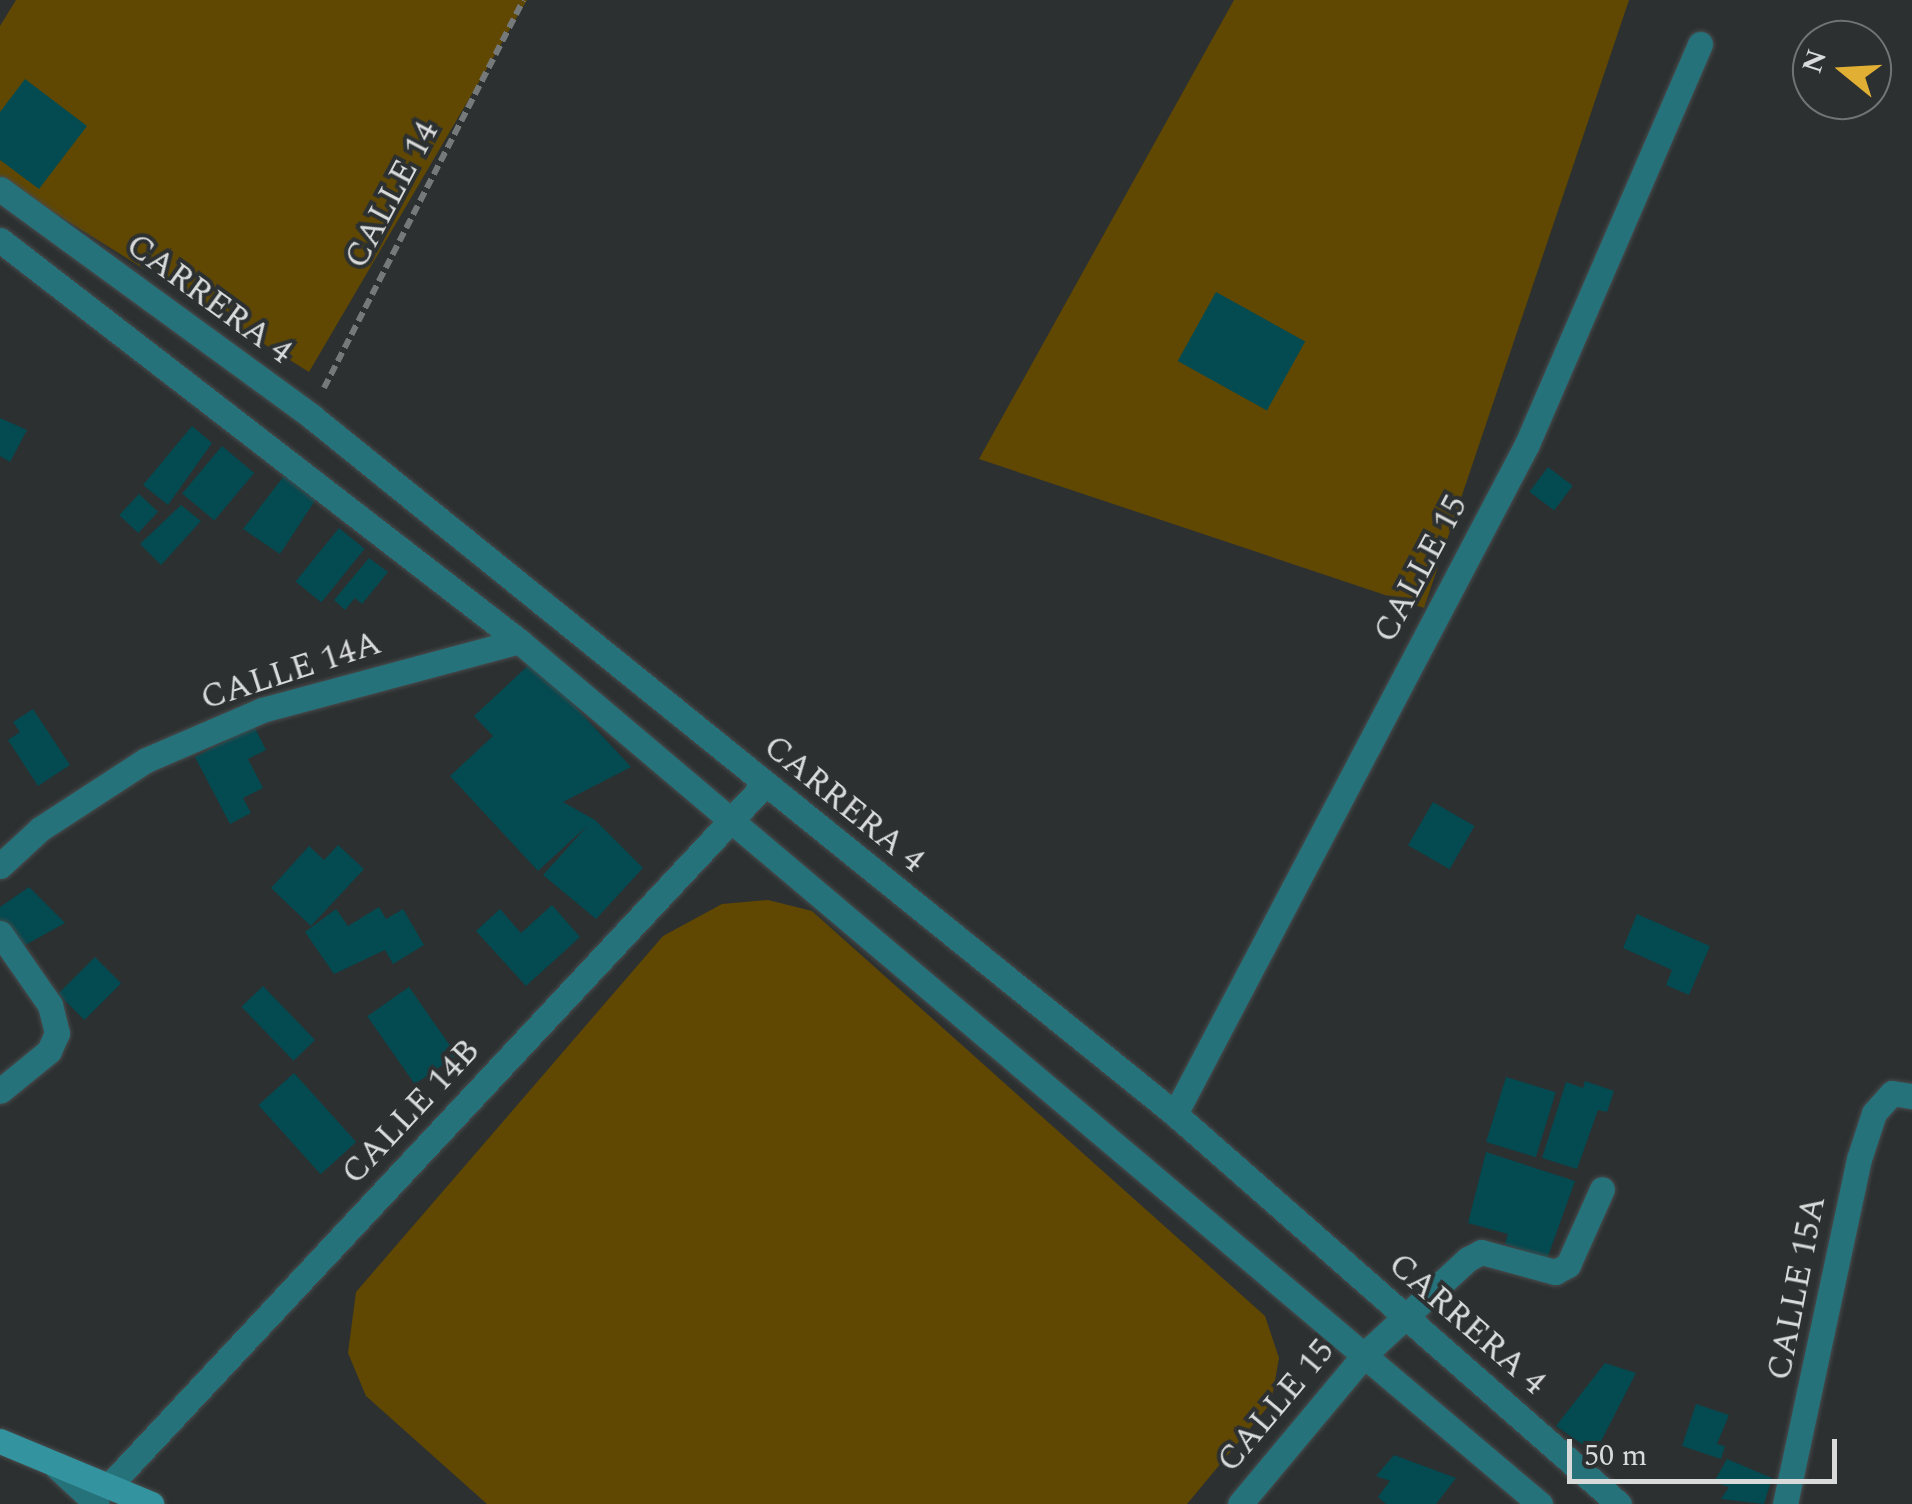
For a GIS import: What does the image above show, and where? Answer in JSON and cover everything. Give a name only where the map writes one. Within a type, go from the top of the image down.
[{"type":"main road","points":[[0,1442],[55,1465],[103,1496],[152,1504]]},
{"type":"street","name":"CALLE 15","points":[[1175,1114],[1526,444],[1700,44]]},
{"type":"street","name":"CARRERA 4","points":[[0,189],[310,416],[1175,1114],[1619,1504]]},
{"type":"street","points":[[0,240],[519,641],[1540,1504]]},
{"type":"street","name":"CALLE 14A","points":[[0,866],[40,829],[146,760],[228,724],[519,641]]},
{"type":"street","name":"CALLE 14B","points":[[103,1496],[764,785]]},
{"type":"street","points":[[0,933],[50,1005],[57,1033],[48,1051],[0,1092]]},
{"type":"street","name":"CALLE 15A","points":[[1785,1504],[1858,1159],[1874,1113],[1902,1095]]},
{"type":"street","name":"CALLE 15","points":[[1240,1504],[1366,1353],[1480,1252],[1555,1272],[1568,1264],[1602,1190]]},
{"type":"path","name":"CALLE 14","points":[[310,416],[523,0]]},
{"type":"shaded area","points":[[16,0],[527,0],[309,372],[0,179],[0,26]]},
{"type":"shaded area","points":[[1234,0],[1629,0],[1424,608],[979,459]]},
{"type":"shaded area","points":[[768,900],[812,911],[1265,1316],[1279,1358],[1271,1403],[1187,1504],[487,1504],[366,1396],[348,1353],[356,1292],[663,936],[722,904]]},
{"type":"building","points":[[25,79],[87,126],[39,189],[0,160],[0,112]]},
{"type":"building","points":[[1216,292],[1305,341],[1267,411],[1178,361]]},
{"type":"building","points":[[0,418],[27,430],[10,462],[0,456]]},
{"type":"building","points":[[192,426],[212,443],[168,505],[143,485]]},
{"type":"building","points":[[222,446],[254,473],[214,520],[182,493]]},
{"type":"building","points":[[1548,467],[1573,486],[1554,510],[1529,492]]},
{"type":"building","points":[[284,476],[318,496],[280,554],[243,529]]},
{"type":"building","points":[[139,494],[158,512],[138,533],[119,515]]},
{"type":"building","points":[[181,505],[201,521],[161,565],[140,544]]},
{"type":"building","points":[[339,528],[365,549],[321,602],[296,582]]},
{"type":"building","points":[[369,558],[388,572],[362,604],[355,598],[345,610],[334,600]]},
{"type":"building","points":[[533,661],[631,767],[563,802],[595,820],[643,868],[596,919],[543,875],[588,825],[538,871],[450,776],[493,736],[474,716]]},
{"type":"building","points":[[33,709],[70,765],[38,786],[8,740],[20,732],[13,722]]},
{"type":"building","points":[[254,726],[266,750],[248,759],[263,788],[243,798],[251,813],[230,824],[195,757]]},
{"type":"building","points":[[1433,802],[1475,826],[1450,869],[1408,845]]},
{"type":"building","points":[[338,845],[364,869],[311,926],[271,888],[309,846],[324,860]]},
{"type":"building","points":[[29,887],[65,923],[20,948],[0,922],[0,907]]},
{"type":"building","points":[[552,905],[580,937],[526,986],[476,931],[500,909],[521,933]]},
{"type":"building","points":[[379,907],[386,919],[403,909],[424,945],[393,964],[385,950],[334,974],[305,932],[336,909],[348,926]]},
{"type":"building","points":[[1637,914],[1710,946],[1689,995],[1666,985],[1672,970],[1623,948]]},
{"type":"building","points":[[95,957],[121,983],[84,1020],[58,994]]},
{"type":"building","points":[[263,986],[315,1040],[294,1061],[241,1007]]},
{"type":"building","points":[[409,987],[457,1055],[415,1084],[367,1016]]},
{"type":"building","points":[[294,1073],[356,1142],[321,1174],[258,1105]]},
{"type":"building","points":[[1506,1077],[1556,1092],[1536,1157],[1486,1142]]},
{"type":"building","points":[[1585,1081],[1614,1091],[1607,1112],[1598,1110],[1577,1169],[1542,1158],[1566,1082],[1583,1088]]},
{"type":"building","points":[[1486,1152],[1575,1181],[1547,1259],[1505,1244],[1508,1234],[1468,1223]]},
{"type":"building","points":[[1605,1363],[1636,1373],[1595,1453],[1556,1426]]},
{"type":"building","points":[[1696,1404],[1729,1415],[1717,1444],[1725,1446],[1721,1459],[1682,1446]]},
{"type":"building","points":[[1394,1455],[1456,1478],[1436,1504],[1386,1504],[1378,1497],[1390,1481],[1376,1476]]},
{"type":"building","points":[[1727,1459],[1772,1478],[1764,1504],[1721,1499],[1729,1487],[1714,1482]]}]
